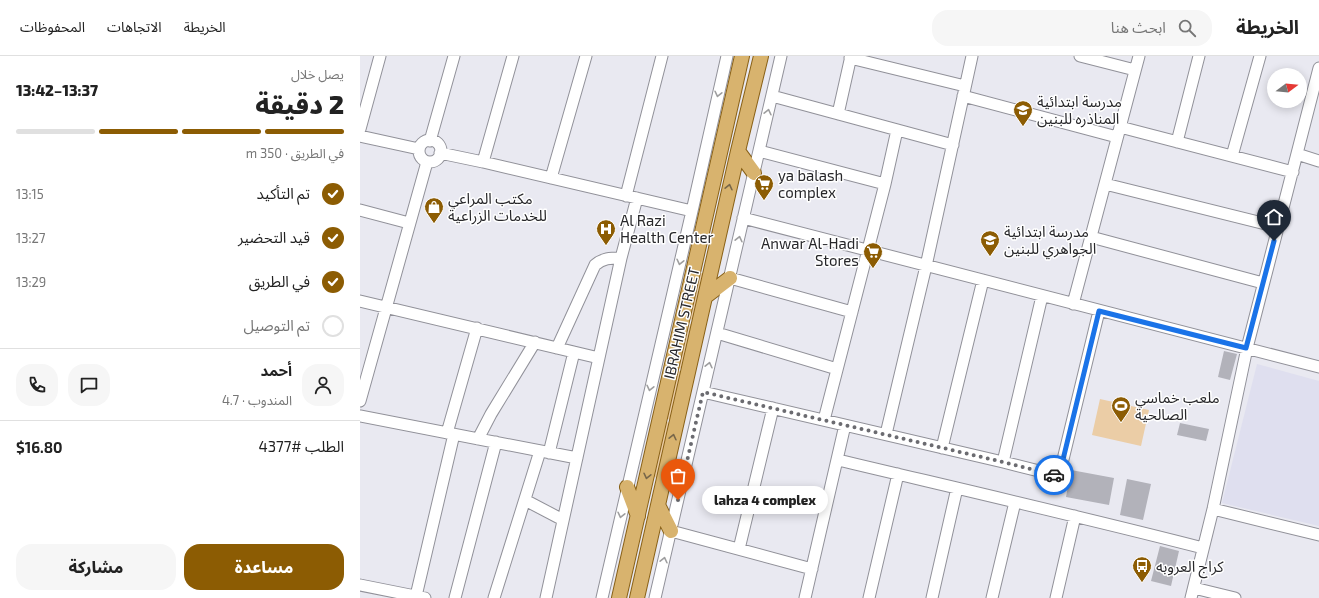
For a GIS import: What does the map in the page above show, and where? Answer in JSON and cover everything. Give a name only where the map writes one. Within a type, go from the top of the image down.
[{"type":"main road","points":[[733,96],[739,56]]},
{"type":"main road","name":"IBRAHIM STREET","points":[[619,598],[742,56]]},
{"type":"main road","name":"IBRAHIM STREET","points":[[637,598],[738,150],[761,56]]},
{"type":"main road","points":[[750,100],[764,56]]},
{"type":"main road","points":[[738,150],[754,173]]},
{"type":"main road","points":[[705,297],[730,278]]},
{"type":"main road","points":[[627,486],[638,516]]},
{"type":"main road","points":[[658,505],[671,531]]},
{"type":"main road","points":[[631,544],[648,550]]},
{"type":"main road","points":[[627,564],[644,568]]},
{"type":"street","points":[[360,129],[380,56]]},
{"type":"street","points":[[430,141],[454,56]]},
{"type":"street","points":[[483,162],[513,56]]},
{"type":"street","points":[[551,178],[586,56]]},
{"type":"street","points":[[602,598],[727,56]]},
{"type":"street","points":[[658,597],[671,531],[781,56]]},
{"type":"street","points":[[886,434],[926,266],[972,56]]},
{"type":"street","points":[[1080,56],[1135,70]]},
{"type":"street","points":[[1073,304],[1138,56]]},
{"type":"street","points":[[1177,142],[1199,56]]},
{"type":"street","points":[[1232,156],[1260,56]]},
{"type":"street","points":[[626,196],[658,57]]},
{"type":"street","points":[[838,114],[851,57],[964,91],[1119,132],[1177,142],[1293,172]]},
{"type":"street","points":[[1235,598],[1192,593],[1213,509],[1246,348],[1319,68]]},
{"type":"street","points":[[772,96],[953,145]]},
{"type":"street","points":[[824,420],[885,184],[897,130]]},
{"type":"street","points":[[360,136],[419,149]]},
{"type":"street","points":[[430,141],[435,142],[438,145],[440,153],[436,160],[427,162],[421,157],[419,149],[423,143],[430,141]]},
{"type":"street","points":[[759,151],[885,184]]},
{"type":"street","points":[[440,153],[692,211]]},
{"type":"street","points":[[1297,154],[1319,161]]},
{"type":"street","points":[[360,401],[427,162]]},
{"type":"street","points":[[1105,184],[1278,228]]},
{"type":"street","points":[[546,598],[621,258],[637,198]]},
{"type":"street","points":[[360,210],[409,223]]},
{"type":"street","points":[[743,218],[1319,367]]},
{"type":"street","points":[[1091,237],[1263,283]]},
{"type":"street","points":[[556,348],[594,265],[606,258],[621,258]]},
{"type":"street","points":[[730,278],[852,312]]},
{"type":"street","points":[[942,448],[983,280]]},
{"type":"street","points":[[1003,462],[1042,296]]},
{"type":"street","points":[[360,301],[599,358]]},
{"type":"street","points":[[703,392],[1059,476],[1099,311]]},
{"type":"street","points":[[360,585],[390,595],[420,597],[451,434],[477,328]]},
{"type":"street","points":[[717,333],[837,368]]},
{"type":"street","points":[[478,439],[491,414],[535,342]]},
{"type":"street","points":[[494,598],[525,500],[545,452],[574,352]]},
{"type":"street","points":[[738,549],[773,408]]},
{"type":"street","points":[[360,416],[577,458]]},
{"type":"street","points":[[806,598],[845,425]]},
{"type":"street","points":[[455,598],[496,442]]},
{"type":"street","points":[[838,460],[1203,548]]},
{"type":"street","points":[[869,598],[898,474]]},
{"type":"street","points":[[932,598],[957,488]]},
{"type":"street","points":[[525,500],[563,520]]},
{"type":"street","points":[[992,598],[1015,502]]},
{"type":"street","points":[[1213,509],[1319,535]]},
{"type":"street","points":[[1056,598],[1075,516]]},
{"type":"street","points":[[671,531],[812,569]]},
{"type":"shaded area","points":[[701,273],[707,274],[696,321],[690,319]]},
{"type":"shaded area","points":[[690,324],[695,325],[685,369],[678,368]]},
{"type":"shaded area","points":[[1257,364],[1319,381],[1319,526],[1222,503]]},
{"type":"shaded area","points":[[678,371],[685,372],[673,420],[666,419]]},
{"type":"shaded area","name":"ملعب خماسي الصالحية","points":[[1100,399],[1149,410],[1141,446],[1092,435]]},
{"type":"shaded area","points":[[666,422],[672,423],[660,479],[654,477]]},
{"type":"building","points":[[1224,351],[1237,354],[1230,380],[1218,377]]},
{"type":"building","points":[[1180,423],[1209,429],[1206,441],[1177,435]]},
{"type":"building","points":[[1071,470],[1114,478],[1109,505],[1066,497]]},
{"type":"building","points":[[1127,479],[1151,484],[1143,520],[1120,515]]},
{"type":"building","points":[[1160,546],[1179,551],[1171,586],[1151,581]]},
{"type":"way so far","points":[[678,500],[703,392],[1054,475]]},
{"type":"place","name":"مدرسة ابتدائية المناذره للبنين","points":[[1023,127]]},
{"type":"place","name":"ya balash complex","points":[[764,201]]},
{"type":"place","name":"مكتب المراعي للخدمات الزراعية","points":[[434,224]]},
{"type":"place","name":"Al Razi Health Center","points":[[606,246]]},
{"type":"place","name":"مدرسة ابتدائية الجواهري للبنين","points":[[990,257]]},
{"type":"place","name":"Anwar Al-Hadi Stores","points":[[873,269]]},
{"type":"place","name":"ملعب خماسي الصالحية","points":[[1121,423]]},
{"type":"place","name":"lahza 4 complex","points":[[678,500]]},
{"type":"place","name":"كراج العروبه","points":[[1142,583]]},
{"type":"route","points":[[1054,475],[1059,476],[1099,311],[1246,348],[1274,241]]}]
